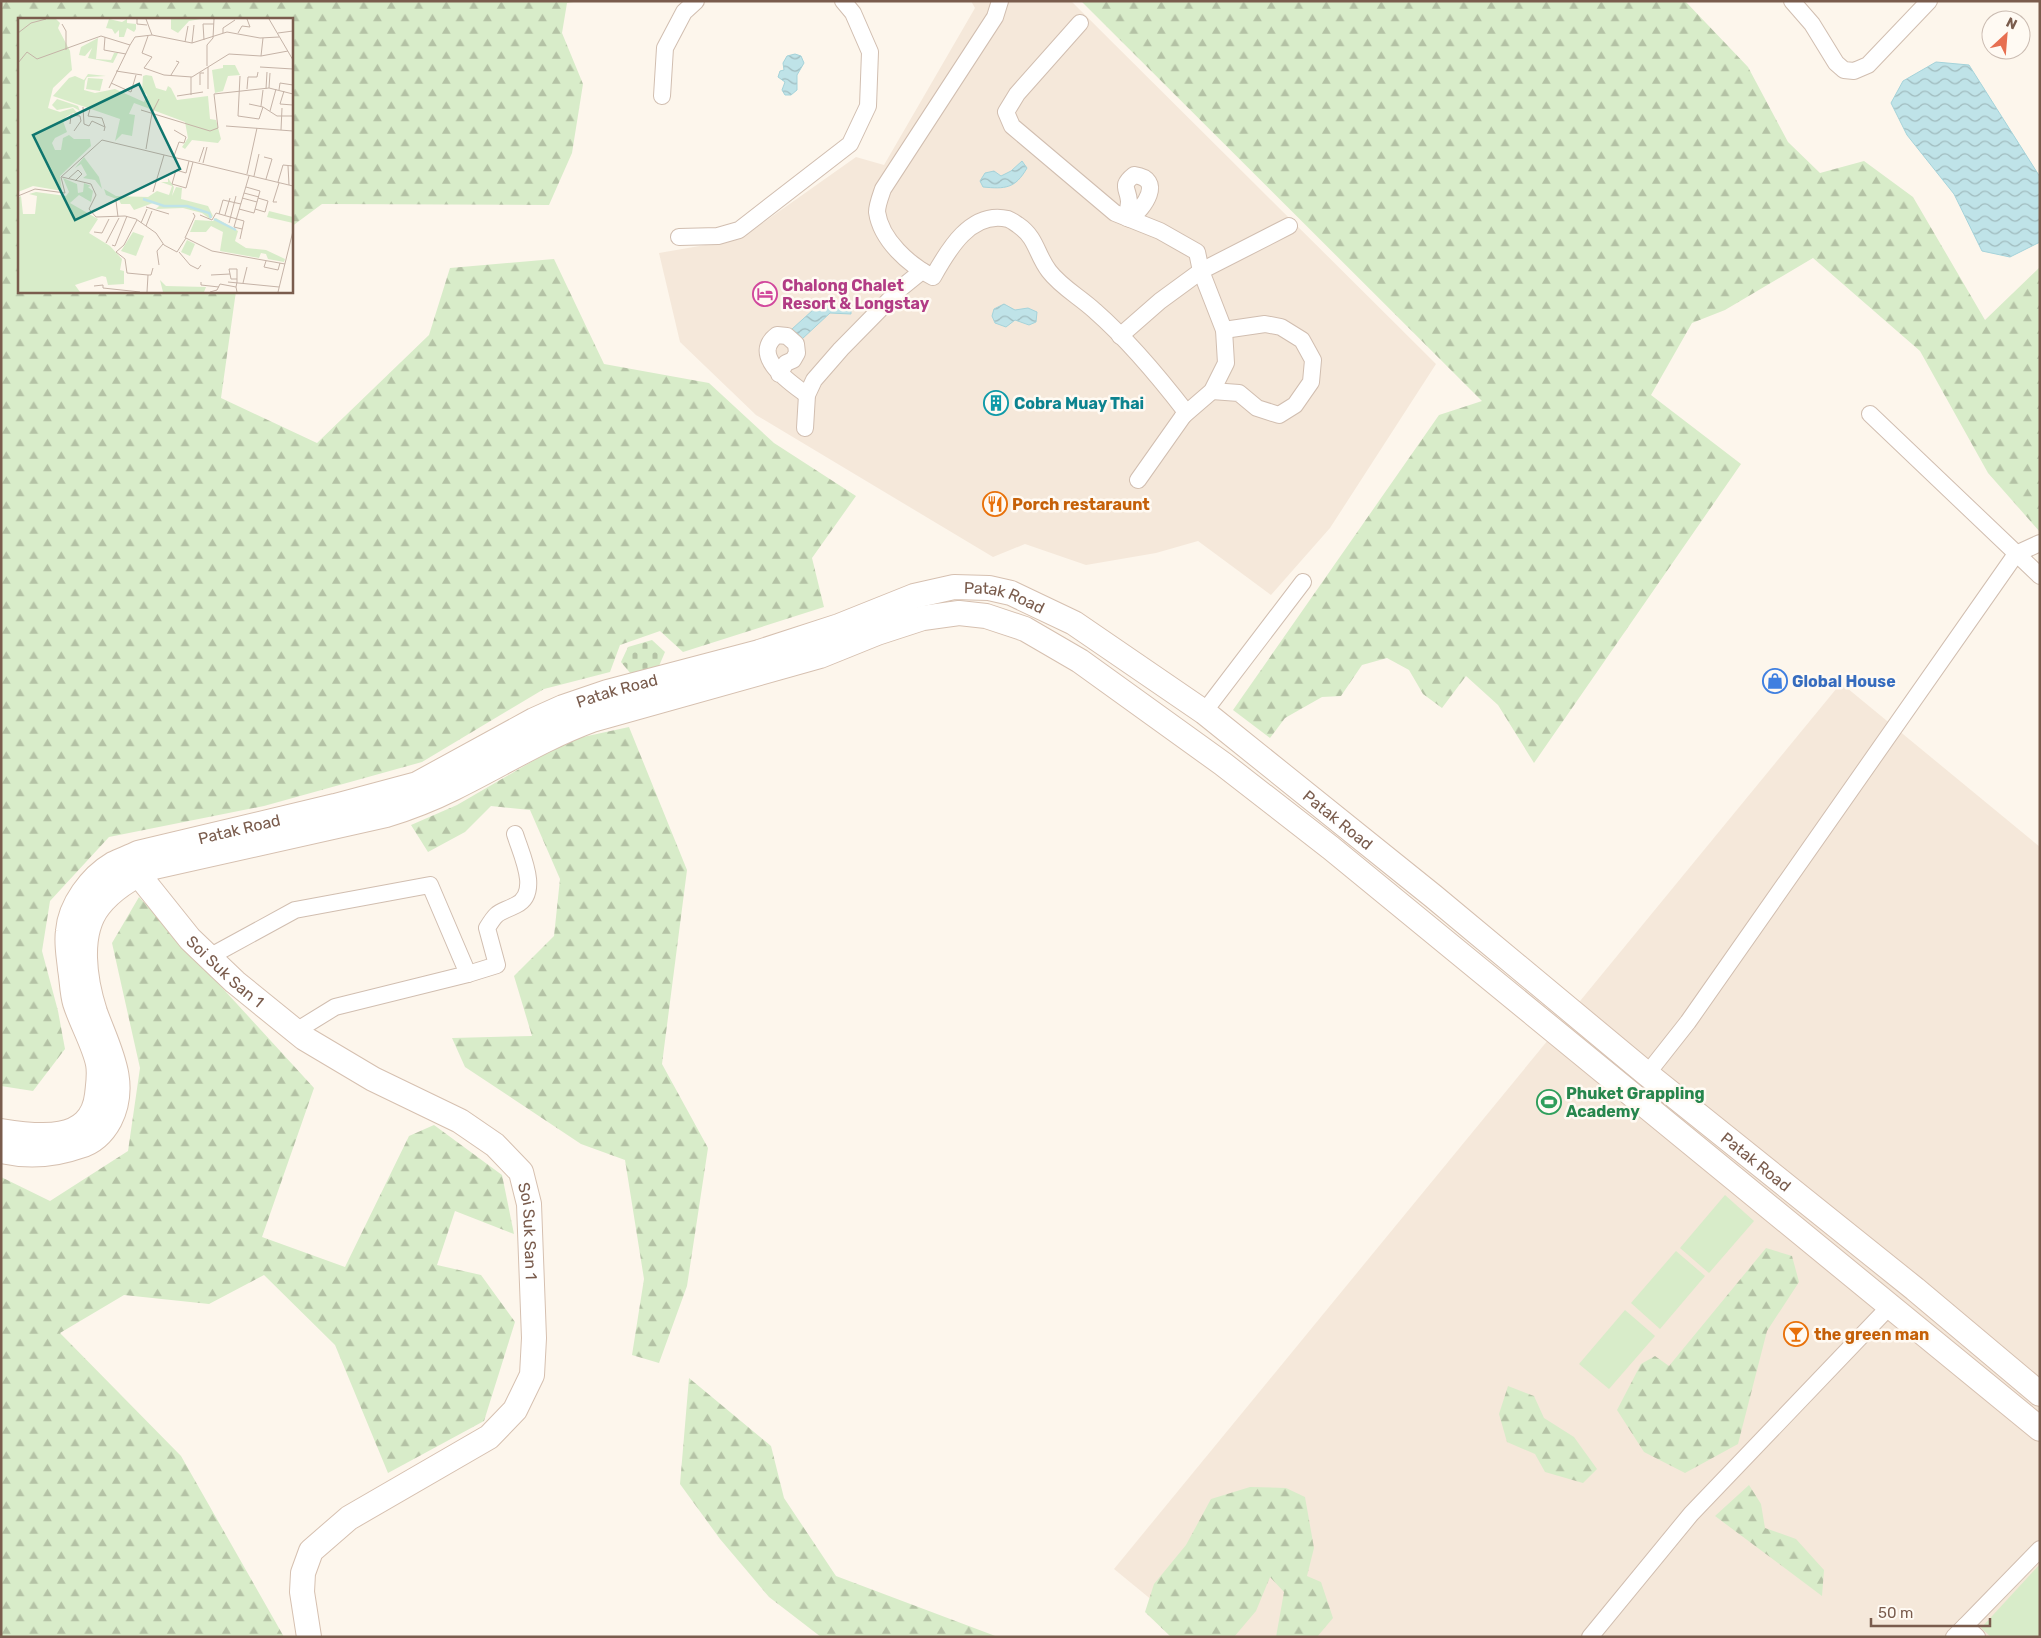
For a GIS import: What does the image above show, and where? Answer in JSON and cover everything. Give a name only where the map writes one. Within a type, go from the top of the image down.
[{"type":"main road","name":"Patak Road","points":[[1,1131],[22,1135],[50,1135],[72,1131],[86,1122],[95,1107],[98,1064],[75,1002],[67,946],[68,930],[72,914],[83,892],[92,880],[113,864],[138,853],[335,806],[417,784],[534,720],[607,692],[758,652],[839,626],[914,596],[954,587],[989,588],[1020,597],[1074,623],[1204,712],[1333,814],[1647,1074],[1915,1289],[2040,1393]]},
{"type":"main road","points":[[986,616],[989,588]]},
{"type":"main road","name":"Patak Road","points":[[1,1151],[14,1154],[54,1153],[87,1144],[103,1133],[117,1106],[117,1078],[108,1043],[95,1011],[86,974],[86,944],[90,922],[99,906],[113,892],[138,874],[154,868],[386,815],[420,804],[455,788],[559,732],[592,720],[820,656],[876,632],[923,618],[959,613],[986,616],[1025,629],[1080,661],[1231,770],[1331,848],[2040,1429]]},
{"type":"main road","name":"Soi Suk San 1","points":[[138,874],[190,939],[235,982],[296,1031],[373,1078],[460,1121],[495,1144],[521,1172],[529,1204],[534,1338],[532,1374],[515,1410],[489,1437],[349,1518],[311,1551],[303,1573],[302,1592],[310,1637]]},
{"type":"main road","points":[[1593,1062],[1608,1042]]},
{"type":"street","points":[[662,96],[664,48],[684,12],[696,1]]},
{"type":"street","points":[[678,237],[718,236],[739,230],[850,144],[868,106],[870,52],[853,13],[843,1]]},
{"type":"street","points":[[1000,1],[996,17],[883,189],[877,211],[886,235],[905,258],[933,277],[948,250],[964,232],[974,225],[992,218],[1009,220],[1026,230],[1033,238],[1049,270],[1066,288],[1095,311],[1155,371],[1186,412],[1138,480]]},
{"type":"street","points":[[1792,1],[1812,24],[1836,63],[1844,70],[1854,71],[1868,65],[1929,1]]},
{"type":"street","points":[[1080,24],[1017,94],[1006,112],[1012,126],[1115,213],[1160,231],[1196,252],[1201,271],[1224,330],[1226,363],[1212,391],[1183,416]]},
{"type":"street","points":[[1120,336],[1160,301],[1201,271],[1289,226]]},
{"type":"street","points":[[805,428],[807,395],[814,380],[841,348],[901,288],[922,271]]},
{"type":"street","points":[[1212,391],[1239,393],[1256,408],[1279,415],[1295,405],[1311,382],[1313,360],[1302,340],[1281,328],[1265,324],[1224,330]]},
{"type":"street","points":[[779,374],[807,395]]},
{"type":"street","points":[[1870,414],[2040,576]]},
{"type":"street","points":[[1647,1074],[1699,1007],[2016,554],[2040,543]]},
{"type":"street","points":[[1204,712],[1303,582]]},
{"type":"street","points":[[296,1031],[335,1007],[497,965],[487,928],[496,913],[518,904],[526,896],[530,881],[515,834]]},
{"type":"street","points":[[209,957],[295,910],[430,885],[468,974]]},
{"type":"street","points":[[1590,1637],[1691,1514],[1890,1306]]},
{"type":"street","points":[[1965,1633],[2040,1549]]},
{"type":"shaded area","points":[[971,1],[1071,1],[1436,364],[1330,528],[1271,595],[1198,541],[1156,553],[1086,565],[1025,544],[993,557],[756,415],[680,342],[659,253],[740,239],[856,157],[884,165],[975,8]]},
{"type":"shaded area","points":[[1841,683],[2040,847],[2040,1637],[1197,1637],[1114,1569]]},
{"type":"green space","points":[[1,1],[580,1],[567,3],[562,33],[583,84],[572,153],[549,205],[322,204],[292,226],[292,18],[18,18],[18,292],[236,292],[221,398],[317,443],[429,335],[450,268],[554,259],[604,364],[709,383],[774,443],[856,496],[812,558],[824,607],[683,652],[660,631],[620,645],[610,672],[544,689],[422,762],[264,806],[109,837],[50,901],[42,951],[58,1011],[65,1049],[33,1091],[1,1086]]},
{"type":"green space","points":[[1081,1],[1685,1],[1748,67],[1788,142],[1820,173],[1864,161],[1913,197],[1985,320],[2040,267],[2040,532],[1988,473],[1920,351],[1813,258],[1725,310],[1692,323],[1651,395],[1741,464],[1534,763],[1498,705],[1466,676],[1442,708],[1423,694],[1409,670],[1387,658],[1362,665],[1341,696],[1322,697],[1285,718],[1270,738],[1233,710],[1439,415],[1482,401]]},
{"type":"green space","points":[[652,640],[665,652],[659,666],[631,674],[621,662],[628,647]]},
{"type":"green space","points":[[629,727],[687,870],[662,1064],[708,1148],[687,1286],[659,1363],[632,1355],[644,1279],[625,1160],[581,1144],[465,1067],[452,1038],[532,1036],[514,976],[554,936],[560,879],[530,810],[491,806],[465,832],[428,852],[411,825],[457,805],[569,740]]},
{"type":"green space","points":[[139,897],[314,1088],[262,1237],[345,1267],[409,1136],[434,1125],[502,1175],[514,1234],[455,1211],[437,1265],[481,1275],[515,1322],[484,1421],[388,1473],[335,1345],[264,1275],[209,1304],[124,1295],[60,1333],[181,1456],[284,1637],[1,1637],[1,1177],[50,1201],[128,1151],[140,1068],[112,943]]},
{"type":"green space","points":[[1725,1195],[1754,1221],[1709,1273],[1680,1248]]},
{"type":"green space","points":[[1766,1248],[1792,1256],[1799,1282],[1767,1331],[1738,1444],[1685,1473],[1644,1452],[1617,1410],[1641,1364],[1655,1356],[1669,1366]]},
{"type":"green space","points":[[1676,1251],[1705,1276],[1660,1329],[1631,1303]]},
{"type":"green space","points":[[1625,1310],[1655,1336],[1609,1389],[1579,1364]]},
{"type":"green space","points":[[689,1378],[771,1446],[784,1498],[836,1576],[998,1637],[821,1637],[769,1597],[720,1539],[680,1484]]},
{"type":"green space","points":[[1508,1386],[1534,1396],[1544,1418],[1574,1437],[1597,1469],[1583,1483],[1545,1472],[1535,1454],[1507,1442],[1499,1414]]},
{"type":"green space","points":[[1749,1485],[1761,1504],[1765,1528],[1796,1539],[1824,1570],[1822,1596],[1715,1516]]},
{"type":"green space","points":[[1250,1487],[1286,1488],[1305,1497],[1314,1548],[1307,1576],[1321,1582],[1333,1618],[1317,1637],[1276,1637],[1284,1592],[1270,1577],[1256,1611],[1234,1637],[1171,1637],[1145,1612],[1154,1584],[1186,1545],[1211,1499]]},
{"type":"green space","points":[[2040,1564],[2040,1637],[1991,1637],[1981,1628]]},
{"type":"water","points":[[795,54],[801,56],[804,63],[797,75],[797,90],[791,95],[785,95],[782,90],[785,82],[778,77],[780,71],[784,70],[783,63],[787,56]]},
{"type":"water","points":[[1936,62],[1969,65],[2040,177],[2040,242],[2010,257],[1982,251],[1954,194],[1907,135],[1891,103],[1903,81]]},
{"type":"water","points":[[1022,161],[1027,168],[1014,184],[997,188],[983,187],[980,181],[985,173],[994,171],[1001,176],[1011,171]]},
{"type":"water","points":[[824,300],[832,306],[851,308],[851,314],[830,313],[802,339],[792,329]]},
{"type":"water","points":[[1004,304],[1015,310],[1028,308],[1037,312],[1036,322],[1029,325],[1015,320],[1006,327],[995,323],[992,316],[994,309]]},
{"type":"place","name":"Chalong Chalet Resort & Longstay","points":[[765,294]]},
{"type":"place","name":"Cobra Muay Thai","points":[[996,403]]},
{"type":"place","name":"Porch restaraunt","points":[[995,504]]},
{"type":"place","name":"Global House","points":[[1775,681]]},
{"type":"place","name":"Phuket Grappling Academy","points":[[1549,1102]]},
{"type":"place","name":"the green man","points":[[1796,1334]]}]
